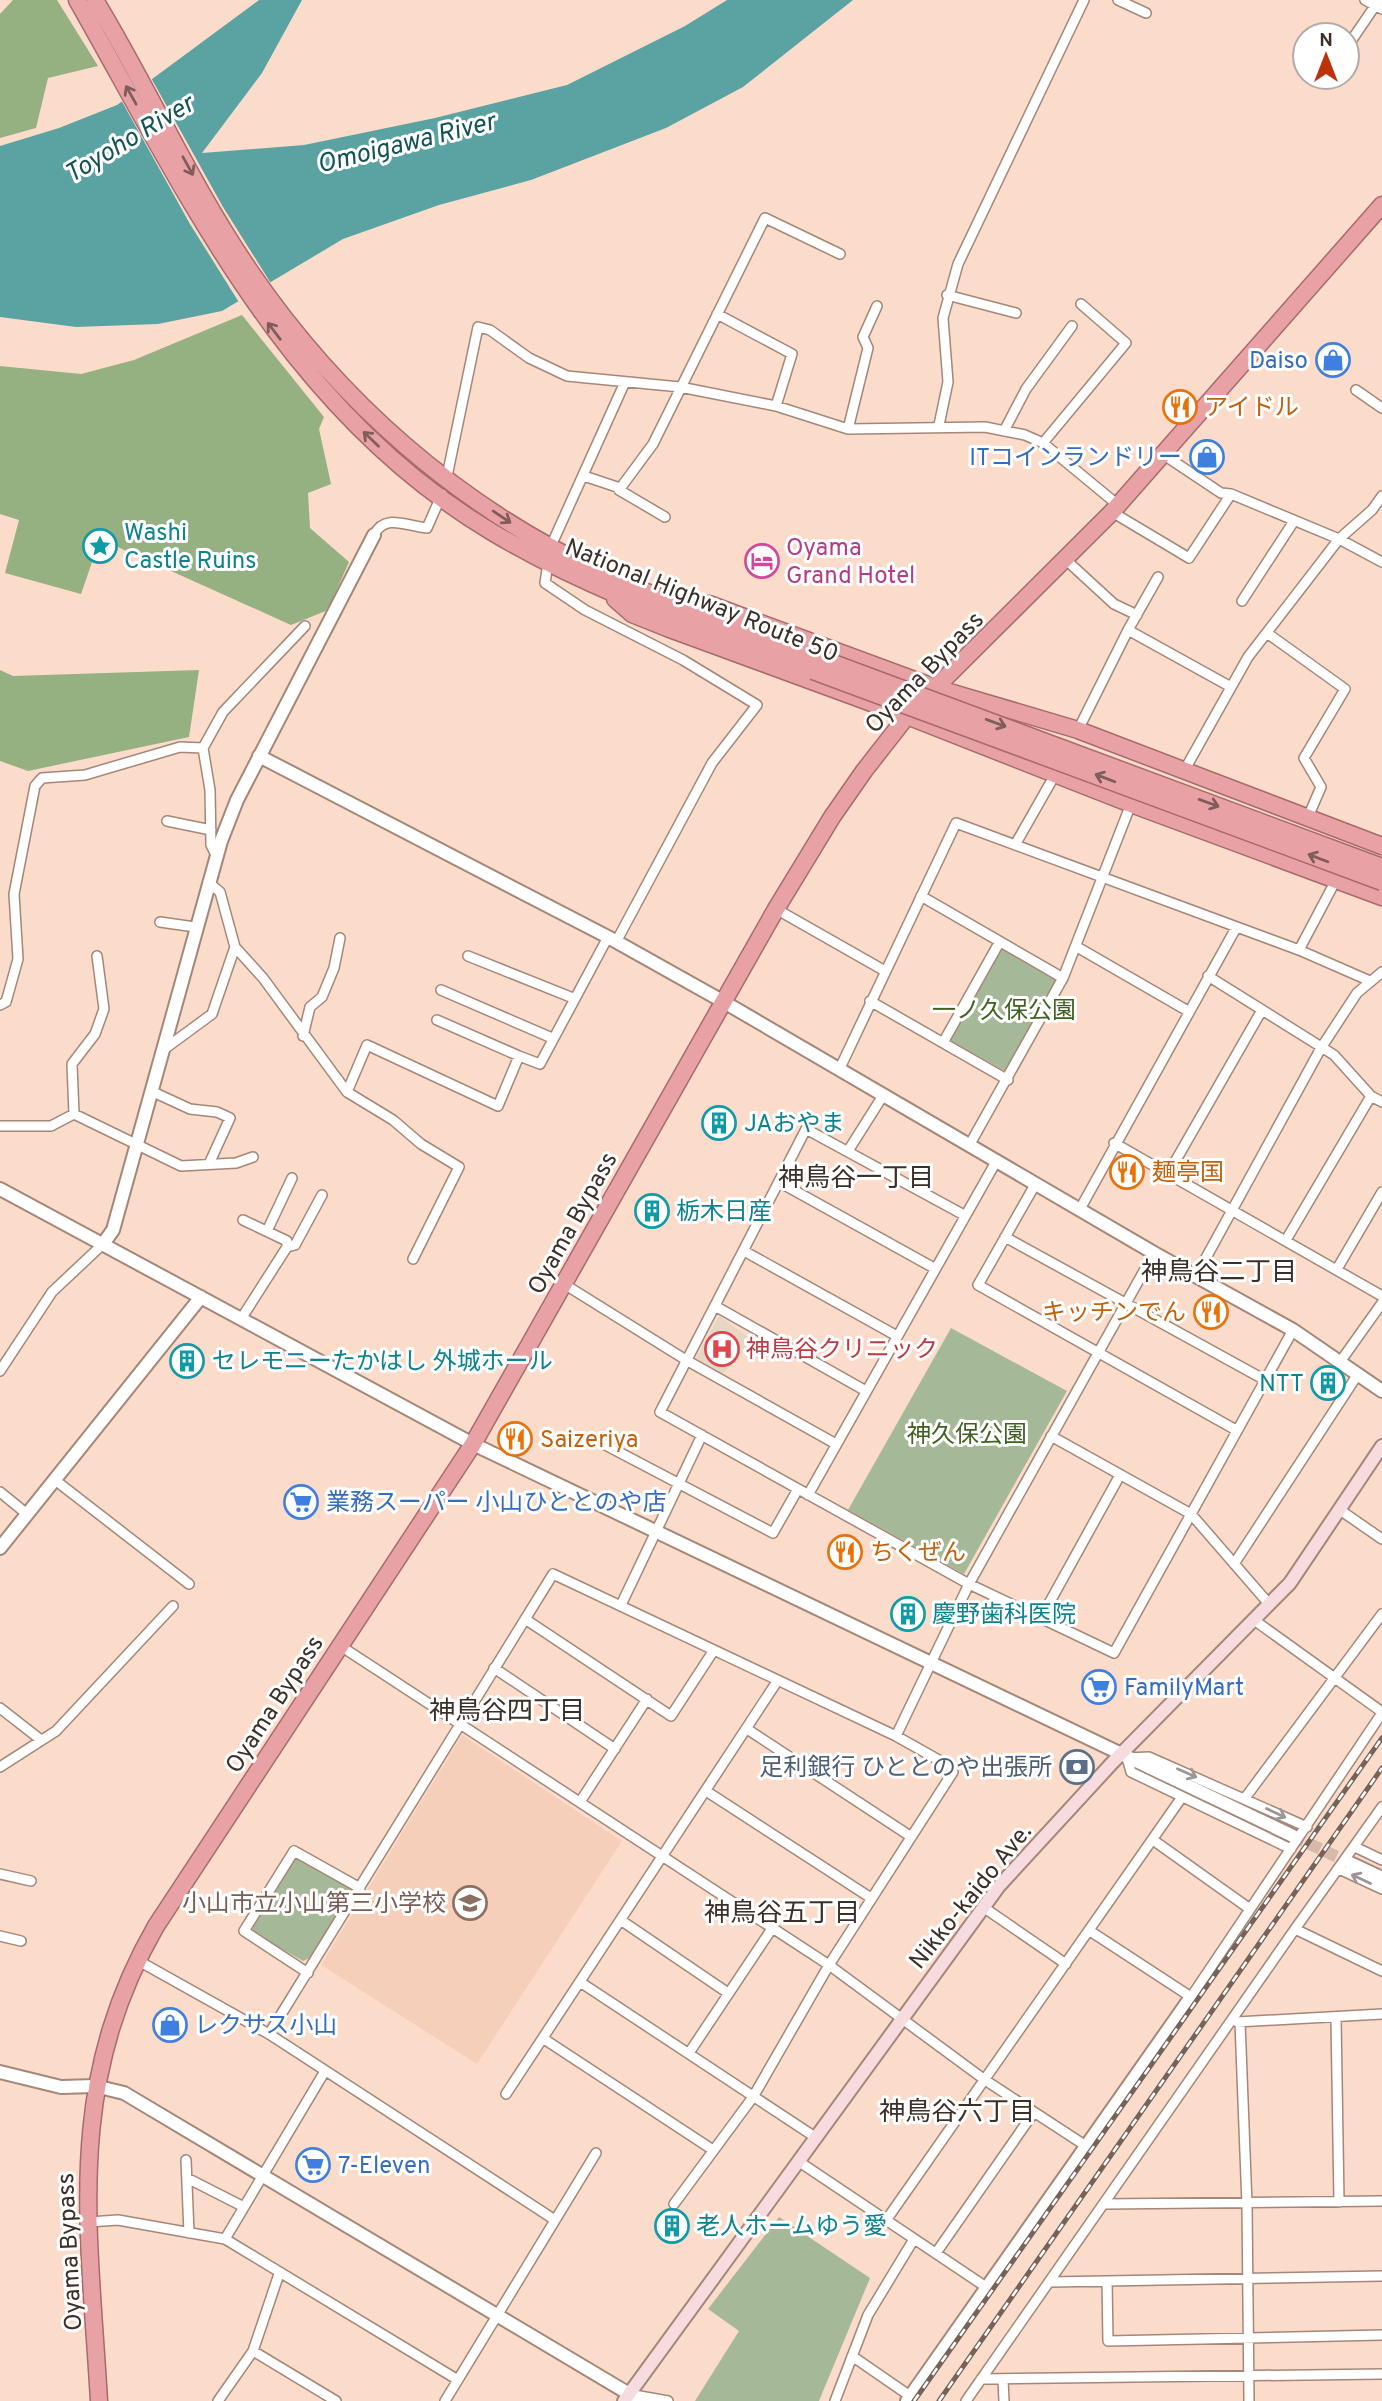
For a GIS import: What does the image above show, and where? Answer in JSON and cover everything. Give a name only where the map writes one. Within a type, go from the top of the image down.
[{"type":"highway","name":"National Highway Route 50","points":[[77,0],[218,249],[270,326],[317,384],[375,443],[440,497],[490,531],[606,591],[1382,867]]},
{"type":"highway","name":"National Highway Route 50","points":[[95,0],[237,251],[283,316],[330,374],[365,411],[447,478],[504,519],[557,549],[652,594],[815,664],[1382,882]]},
{"type":"highway","name":"Oyama Bypass","points":[[99,2401],[89,2221],[88,2148],[95,2086],[118,2004],[136,1960],[339,1645],[473,1444],[776,909],[832,817],[907,716],[1115,509],[1380,211]]},
{"type":"highway","points":[[557,549],[936,688],[1077,730],[1382,846]]},
{"type":"highway","points":[[606,591],[632,614],[667,628],[907,716],[1131,804],[1382,897]]},
{"type":"main road","name":"Nikko-kaido Ave.","points":[[628,2399],[982,1907],[1018,1863],[1270,1605],[1306,1562],[1382,1446]]},
{"type":"street","points":[[939,425],[948,382],[943,318],[947,295],[958,264],[1084,0]]},
{"type":"street","points":[[1118,0],[1146,13]]},
{"type":"street","points":[[1361,29],[1379,5],[1365,0]]},
{"type":"street","points":[[664,517],[621,494],[620,488],[653,444],[765,218],[840,254]]},
{"type":"street","points":[[947,295],[1016,313]]},
{"type":"street","points":[[1043,443],[1126,343],[1081,304]]},
{"type":"street","points":[[848,429],[868,348],[863,337],[877,306]]},
{"type":"street","points":[[717,314],[793,354],[776,406]]},
{"type":"street","points":[[1004,431],[1026,389],[1072,326]]},
{"type":"street","points":[[0,1371],[52,1292],[103,1244],[113,1230],[195,927],[216,855],[237,800],[379,525],[387,521],[427,528],[447,478],[478,327],[490,330],[529,358],[567,376],[680,387],[776,406],[848,429],[939,425],[985,427],[1043,443],[1115,509],[1189,558],[1231,494]]},
{"type":"street","points":[[557,549],[587,464],[625,382]]},
{"type":"street","points":[[1356,390],[1382,408]]},
{"type":"street","points":[[1164,454],[1221,493],[1231,494],[1339,539],[1382,562]]},
{"type":"street","points":[[584,476],[620,488]]},
{"type":"street","points":[[1184,771],[1248,657],[1339,539],[1372,510],[1382,496]]},
{"type":"street","points":[[1242,601],[1294,521]]},
{"type":"street","points":[[1065,559],[1114,604],[1137,615]]},
{"type":"street","points":[[437,1020],[540,1064],[573,998],[612,939],[712,763],[757,705],[684,660],[585,610],[545,583],[548,563]]},
{"type":"street","points":[[1077,730],[1158,577]]},
{"type":"street","points":[[216,855],[211,845],[210,790],[203,748],[223,712],[305,626]]},
{"type":"street","points":[[1128,630],[1231,687]]},
{"type":"street","points":[[1267,633],[1345,689],[1304,758],[1321,787],[1308,817]]},
{"type":"street","points":[[0,1005],[6,1002],[18,959],[14,894],[35,786],[42,778],[85,775],[180,747],[203,748]]},
{"type":"street","points":[[259,756],[612,939],[724,1002],[1154,1253],[1293,1330],[1382,1391]]},
{"type":"street","points":[[1015,845],[1056,773]]},
{"type":"street","points":[[970,1144],[1063,978],[1131,804]]},
{"type":"street","points":[[167,821],[211,830]]},
{"type":"street","points":[[840,1068],[956,823],[1299,950],[1370,981]]},
{"type":"street","points":[[1299,950],[1336,880]]},
{"type":"street","points":[[208,882],[220,892],[234,947],[263,978],[303,1036],[347,1092],[393,1120],[421,1144],[459,1167],[412,1259]]},
{"type":"street","points":[[921,896],[1063,978]]},
{"type":"street","points":[[776,909],[885,971]]},
{"type":"street","points":[[160,922],[195,927]]},
{"type":"street","points":[[1080,1209],[1114,1143],[1236,928]]},
{"type":"street","points":[[303,1036],[310,1007],[322,997],[334,968],[340,938]]},
{"type":"street","points":[[944,1041],[999,943]]},
{"type":"street","points":[[161,1051],[212,1014],[234,947]]},
{"type":"street","points":[[1077,947],[1188,1011]]},
{"type":"street","points":[[74,1115],[72,1063],[95,1034],[104,1009],[97,956]]},
{"type":"street","points":[[468,956],[573,998]]},
{"type":"street","points":[[1196,1276],[1321,1048],[1357,993],[1382,972]]},
{"type":"street","points":[[1208,976],[1334,1055],[1371,1096],[1382,1102]]},
{"type":"street","points":[[441,990],[552,1038]]},
{"type":"street","points":[[870,1001],[1008,1080]]},
{"type":"street","points":[[1168,1174],[1262,1010]]},
{"type":"street","points":[[347,1092],[367,1045],[498,1106],[519,1056]]},
{"type":"street","points":[[150,1091],[190,1109],[217,1112],[230,1118],[208,1164]]},
{"type":"street","points":[[848,1151],[884,1094]]},
{"type":"street","points":[[1286,1240],[1371,1096]]},
{"type":"street","points":[[0,1126],[51,1126],[74,1115]]},
{"type":"street","points":[[74,1115],[181,1166],[236,1163],[253,1157]]},
{"type":"street","points":[[964,1215],[806,1129],[660,1412],[969,1584],[1114,1653],[1293,1330]]},
{"type":"street","points":[[1114,1143],[1382,1296]]},
{"type":"street","points":[[808,1495],[996,1160]]},
{"type":"street","points":[[267,1231],[292,1178]]},
{"type":"street","points":[[779,1182],[934,1268]]},
{"type":"street","points":[[1036,1183],[978,1285],[1097,1355],[1236,1430]]},
{"type":"street","points":[[0,1189],[473,1444],[1123,1756],[1292,1842]]},
{"type":"street","points":[[1337,1269],[1382,1192]]},
{"type":"street","points":[[287,1247],[295,1245],[322,1195]]},
{"type":"street","points":[[241,1319],[287,1247],[287,1241],[243,1220]]},
{"type":"street","points":[[1005,1237],[1265,1380]]},
{"type":"street","points":[[744,1251],[897,1336]]},
{"type":"street","points":[[896,1736],[969,1584],[1154,1253]]},
{"type":"street","points":[[564,1284],[686,1360],[836,1444]]},
{"type":"street","points":[[0,1548],[201,1297]]},
{"type":"street","points":[[1340,1362],[1382,1303]]},
{"type":"street","points":[[715,1306],[866,1391]]},
{"type":"street","points":[[1234,1564],[1358,1374]]},
{"type":"street","points":[[621,1605],[702,1435]]},
{"type":"street","points":[[1051,1436],[1191,1514],[1270,1605]]},
{"type":"street","points":[[594,1439],[773,1533],[798,1489]]},
{"type":"street","points":[[1041,1618],[1121,1475]]},
{"type":"street","points":[[55,1480],[189,1584]]},
{"type":"street","points":[[0,1492],[27,1514]]},
{"type":"street","points":[[1340,1510],[1379,1537],[1382,1525]]},
{"type":"street","points":[[269,2034],[553,1574],[896,1736],[951,1767],[953,1772],[870,1898],[753,2097],[674,2204]]},
{"type":"street","points":[[0,1767],[56,1731],[173,1606]]},
{"type":"street","points":[[1245,1798],[1382,1614]]},
{"type":"street","points":[[525,1619],[671,1716],[715,1650]]},
{"type":"street","points":[[852,2356],[908,2398],[1191,1997],[1292,1842],[1307,1827],[1382,1712],[1254,1620]]},
{"type":"street","points":[[339,1645],[663,1856],[771,1930],[829,1965],[985,2080],[1086,2146]]},
{"type":"street","points":[[494,1668],[615,1749]]},
{"type":"street","points":[[506,2094],[778,1681]]},
{"type":"street","points":[[580,1802],[647,1699]]},
{"type":"street","points":[[0,1708],[41,1740]]},
{"type":"street","points":[[747,1729],[910,1836]]},
{"type":"street","points":[[1123,1756],[1131,1772],[1182,1797],[1292,1842]]},
{"type":"street","points":[[1123,1756],[1149,1757],[1307,1827]]},
{"type":"street","points":[[706,1791],[870,1898]]},
{"type":"street","points":[[887,2219],[1182,1797]]},
{"type":"street","points":[[966,2401],[1236,2022],[1296,1929],[1345,1866],[1382,1807]]},
{"type":"street","points":[[1153,1840],[1250,1909]]},
{"type":"street","points":[[1355,1847],[1382,1860]]},
{"type":"street","points":[[308,1973],[244,1931],[294,1850],[360,1888]]},
{"type":"street","points":[[1345,1866],[1382,1878]]},
{"type":"street","points":[[1345,1866],[1382,1889]]},
{"type":"street","points":[[0,1874],[31,1881]]},
{"type":"street","points":[[982,1907],[1066,1964]]},
{"type":"street","points":[[622,1921],[728,1993]]},
{"type":"street","points":[[1296,1929],[1382,1972]]},
{"type":"street","points":[[689,2053],[771,1930]]},
{"type":"street","points":[[1090,1931],[1191,1997]]},
{"type":"street","points":[[0,1936],[21,1941]]},
{"type":"street","points":[[136,1960],[269,2034],[555,2220]]},
{"type":"street","points":[[580,1982],[815,2137]]},
{"type":"street","points":[[1236,2022],[1382,2014]]},
{"type":"street","points":[[1336,2018],[1339,2202]]},
{"type":"street","points":[[1236,2022],[1247,2205],[1249,2401]]},
{"type":"street","points":[[544,2039],[713,2150]]},
{"type":"street","points":[[225,2239],[325,2071]]},
{"type":"street","points":[[0,2072],[61,2087],[95,2086],[124,2093],[499,2315],[628,2399],[641,2401]]},
{"type":"street","points":[[936,2253],[1034,2112]]},
{"type":"street","points":[[445,2401],[596,2153]]},
{"type":"street","points":[[186,2160],[189,2233]]},
{"type":"street","points":[[798,2161],[986,2287]]},
{"type":"street","points":[[187,2178],[244,2207]]},
{"type":"street","points":[[1105,2204],[1247,2205],[1382,2201]]},
{"type":"street","points":[[89,2221],[118,2220],[225,2239],[458,2380]]},
{"type":"street","points":[[835,2401],[868,2315],[914,2239]]},
{"type":"street","points":[[218,2401],[253,2351],[279,2273]]},
{"type":"street","points":[[1050,2282],[1382,2276]]},
{"type":"street","points":[[1107,2281],[1108,2341],[1382,2335]]},
{"type":"street","points":[[253,2351],[336,2401]]},
{"type":"street","points":[[981,2379],[1382,2374]]},
{"type":"street","points":[[1003,2379],[1004,2401]]},
{"type":"street","points":[[628,2399],[668,2401]]},
{"type":"shaded area","name":"神鳥谷クリニック","points":[[719,1316],[752,1340],[723,1374],[696,1358]]},
{"type":"shaded area","name":"小山市立小山第三小学校","points":[[462,1735],[622,1841],[477,2064],[321,1965]]},
{"type":"green space","points":[[13,0],[57,0],[98,66],[48,78],[36,128],[0,138],[0,14]]},
{"type":"green space","points":[[242,315],[324,417],[319,429],[331,484],[308,493],[310,528],[349,562],[328,610],[291,625],[100,539],[81,594],[5,573],[19,520],[0,514],[0,366],[81,374],[134,360]]},
{"type":"green space","points":[[0,670],[13,676],[199,670],[189,737],[28,771],[0,761]]},
{"type":"green space","name":"一ノ久保公園","points":[[1001,948],[1058,980],[1007,1072],[949,1040]]},
{"type":"green space","name":"神久保公園","points":[[951,1328],[1067,1391],[964,1574],[848,1510]]},
{"type":"green space","points":[[298,1855],[349,1884],[352,1892],[310,1958],[303,1961],[254,1933],[252,1927],[292,1857]]},
{"type":"green space","points":[[779,2217],[870,2278],[819,2401],[695,2401],[739,2331],[708,2309]]},
{"type":"water","points":[[259,0],[302,0],[262,73],[202,153],[304,145],[435,118],[567,85],[685,26],[727,0],[853,0],[743,87],[666,128],[531,180],[439,205],[343,239],[222,311],[158,324],[76,327],[0,317],[0,146],[59,128],[117,105]]},
{"type":"pier","points":[[150,76],[223,207],[272,285],[240,304],[190,224],[120,98]]},
{"type":"tunnel","points":[[1293,1836],[1350,1863]]},
{"type":"railway","points":[[914,2401],[1382,1738]]},
{"type":"railway","points":[[939,2401],[1382,1768]]},
{"type":"place","name":"Daiso","points":[[1333,360]]},
{"type":"place","name":"アイドル","points":[[1180,407]]},
{"type":"place","name":"ITコインランドリー","points":[[1207,457]]},
{"type":"place","name":"Washi Castle Ruins","points":[[100,546]]},
{"type":"place","name":"Oyama Grand Hotel","points":[[762,561]]},
{"type":"place","name":"JAおやま","points":[[719,1123]]},
{"type":"place","name":"麺亭国","points":[[1127,1172]]},
{"type":"place","name":"栃木日産","points":[[652,1211]]},
{"type":"place","name":"キッチンでん","points":[[1211,1312]]},
{"type":"place","name":"神鳥谷クリニック","points":[[722,1349]]},
{"type":"place","name":"セレモニーたかはし 外城ホール","points":[[187,1361]]},
{"type":"place","name":"NTT","points":[[1328,1383]]},
{"type":"place","name":"Saizeriya","points":[[515,1439]]},
{"type":"place","name":"業務スーパー 小山ひととのや店","points":[[301,1502]]},
{"type":"place","name":"ちくぜん","points":[[845,1552]]},
{"type":"place","name":"慶野歯科医院","points":[[908,1614]]},
{"type":"place","name":"FamilyMart","points":[[1099,1687]]},
{"type":"place","name":"足利銀行 ひととのや出張所","points":[[1077,1767]]},
{"type":"place","name":"小山市立小山第三小学校","points":[[470,1903]]},
{"type":"place","name":"レクサス小山","points":[[170,2025]]},
{"type":"place","name":"7-Eleven","points":[[313,2165]]},
{"type":"place","name":"老人ホームゆう愛","points":[[672,2226]]},
{"type":"district","name":"神鳥谷一丁目","points":[[856,1177]]},
{"type":"district","name":"神鳥谷二丁目","points":[[1219,1271]]},
{"type":"district","name":"神鳥谷四丁目","points":[[507,1710]]},
{"type":"district","name":"神鳥谷五丁目","points":[[782,1912]]},
{"type":"district","name":"神鳥谷六丁目","points":[[957,2111]]},
{"type":"water label","name":"Toyoho River","points":[[129,138]]},
{"type":"water label","name":"Omoigawa River","points":[[406,142]]}]
